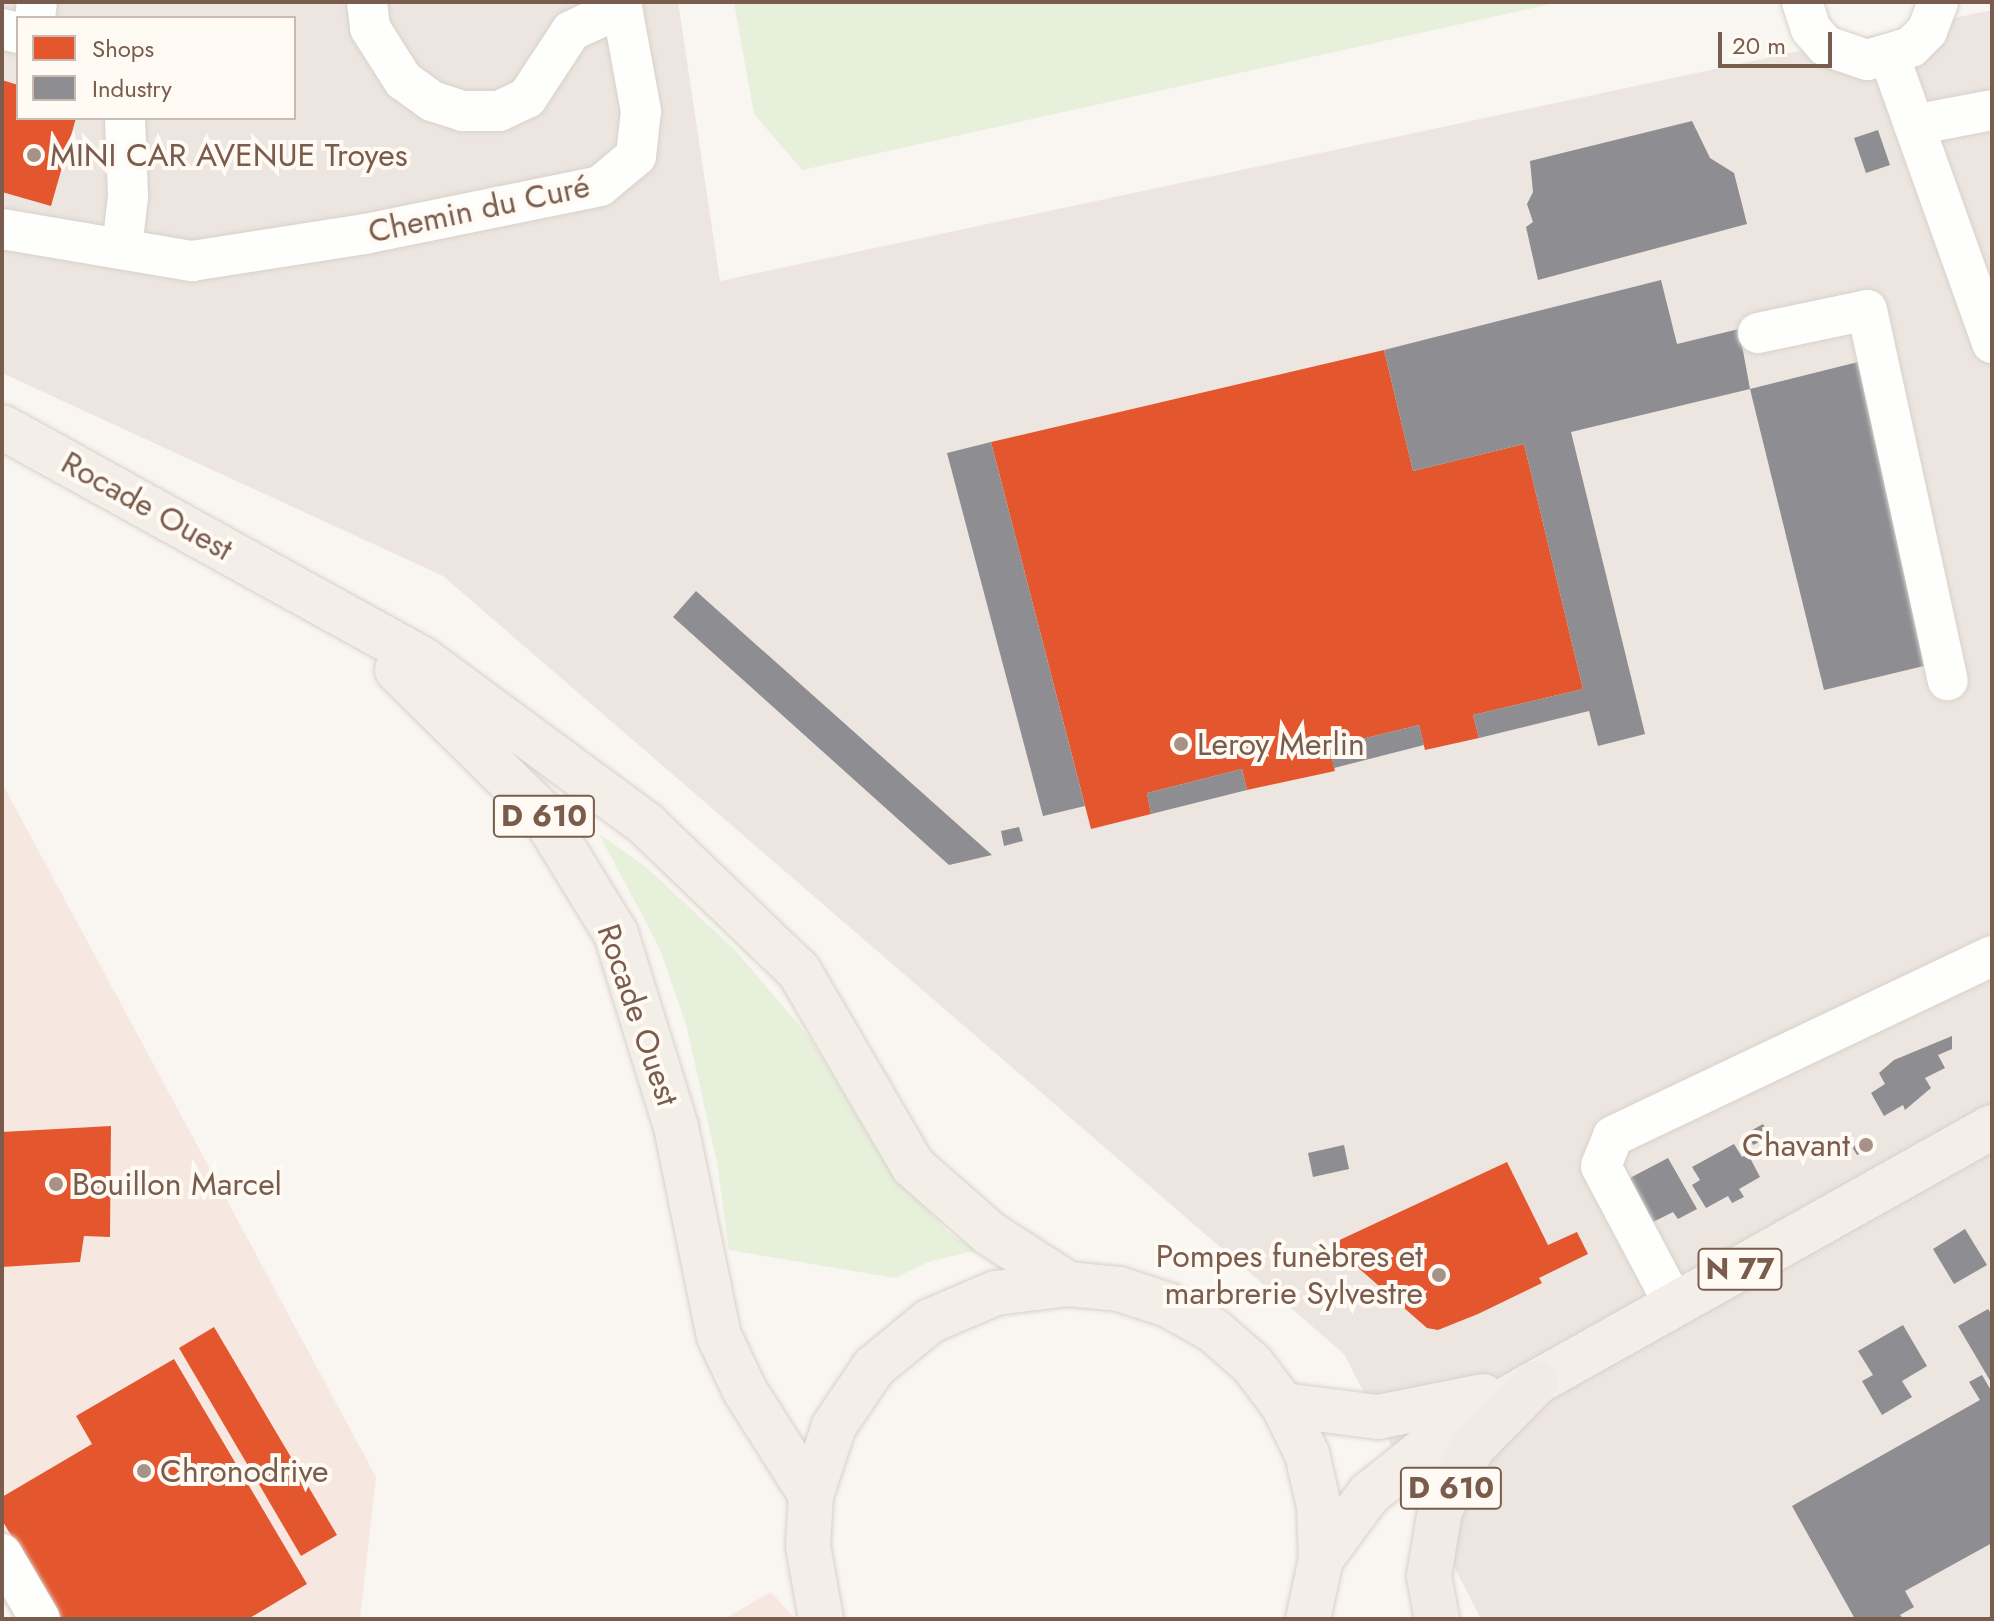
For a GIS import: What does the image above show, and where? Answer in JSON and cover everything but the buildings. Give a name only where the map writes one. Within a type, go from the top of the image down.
[{"type":"highway","name":"D 610","points":[[1437,1619],[1429,1576],[1440,1510],[1473,1447],[1536,1383]]},
{"type":"main road","name":"Rocade Ouest","points":[[2,427],[421,658],[646,824],[799,971],[913,1166],[989,1233],[1068,1284]]},
{"type":"main road","name":"Rocade Ouest","points":[[291,587],[401,674],[473,742],[541,812],[581,872],[616,934],[676,1127],[719,1336],[745,1391],[811,1495]]},
{"type":"main road","name":"N 77","points":[[1536,1383],[1992,1127]]},
{"type":"main road","points":[[815,1612],[808,1546],[811,1495],[834,1426],[874,1367],[930,1321],[996,1293],[1068,1284],[1119,1289],[1168,1305],[1213,1330],[1252,1364],[1283,1405],[1307,1454],[1319,1506],[1321,1559],[1308,1619]]},
{"type":"main road","points":[[1283,1405],[1378,1417],[1536,1383]]},
{"type":"main road","points":[[1321,1559],[1369,1494],[1444,1434],[1536,1383]]},
{"type":"street","points":[[367,2],[370,28],[403,80],[432,101],[463,111],[499,111],[527,98],[571,31],[621,5]]},
{"type":"street","points":[[1802,2],[1811,29],[1826,46],[1867,60],[1890,58],[1927,31],[1938,2]]},
{"type":"street","name":"Chemin du Curé","points":[[2,229],[192,261],[254,253],[600,186],[636,156],[641,111],[621,5]]},
{"type":"street","points":[[1890,58],[1992,343]]},
{"type":"street","points":[[1914,125],[1992,110]]},
{"type":"street","points":[[122,248],[128,196],[125,120]]},
{"type":"street","points":[[1758,333],[1867,310],[1948,680]]},
{"type":"street","points":[[1675,1306],[1601,1166],[1613,1136],[1992,956]]},
{"type":"street","points":[[2,1554],[40,1619]]},
{"type":"shaded area","points":[[2,2],[678,2],[720,281],[1992,10],[1992,1619],[1481,1619],[1344,1354],[443,576],[2,373]]},
{"type":"shaded area","points":[[2,783],[376,1477],[360,1619],[13,1619],[2,1600]]},
{"type":"shaded area","points":[[771,1592],[795,1619],[724,1619]]},
{"type":"green space","points":[[734,2],[1560,2],[802,170],[754,114]]},
{"type":"green space","points":[[599,834],[645,866],[735,950],[809,1037],[892,1173],[950,1234],[977,1250],[928,1262],[895,1278],[729,1250],[717,1163],[686,1024],[659,947]]},
{"type":"place","name":"MINI CAR AVENUE Troyes","points":[[34,155]]},
{"type":"place","name":"Leroy Merlin","points":[[1181,744]]},
{"type":"place","name":"Chavant","points":[[1866,1145]]},
{"type":"place","name":"Bouillon Marcel","points":[[56,1184]]},
{"type":"place","name":"Pompes funèbres et marbrerie Sylvestre","points":[[1439,1275]]},
{"type":"place","name":"Chronodrive","points":[[144,1471]]}]
